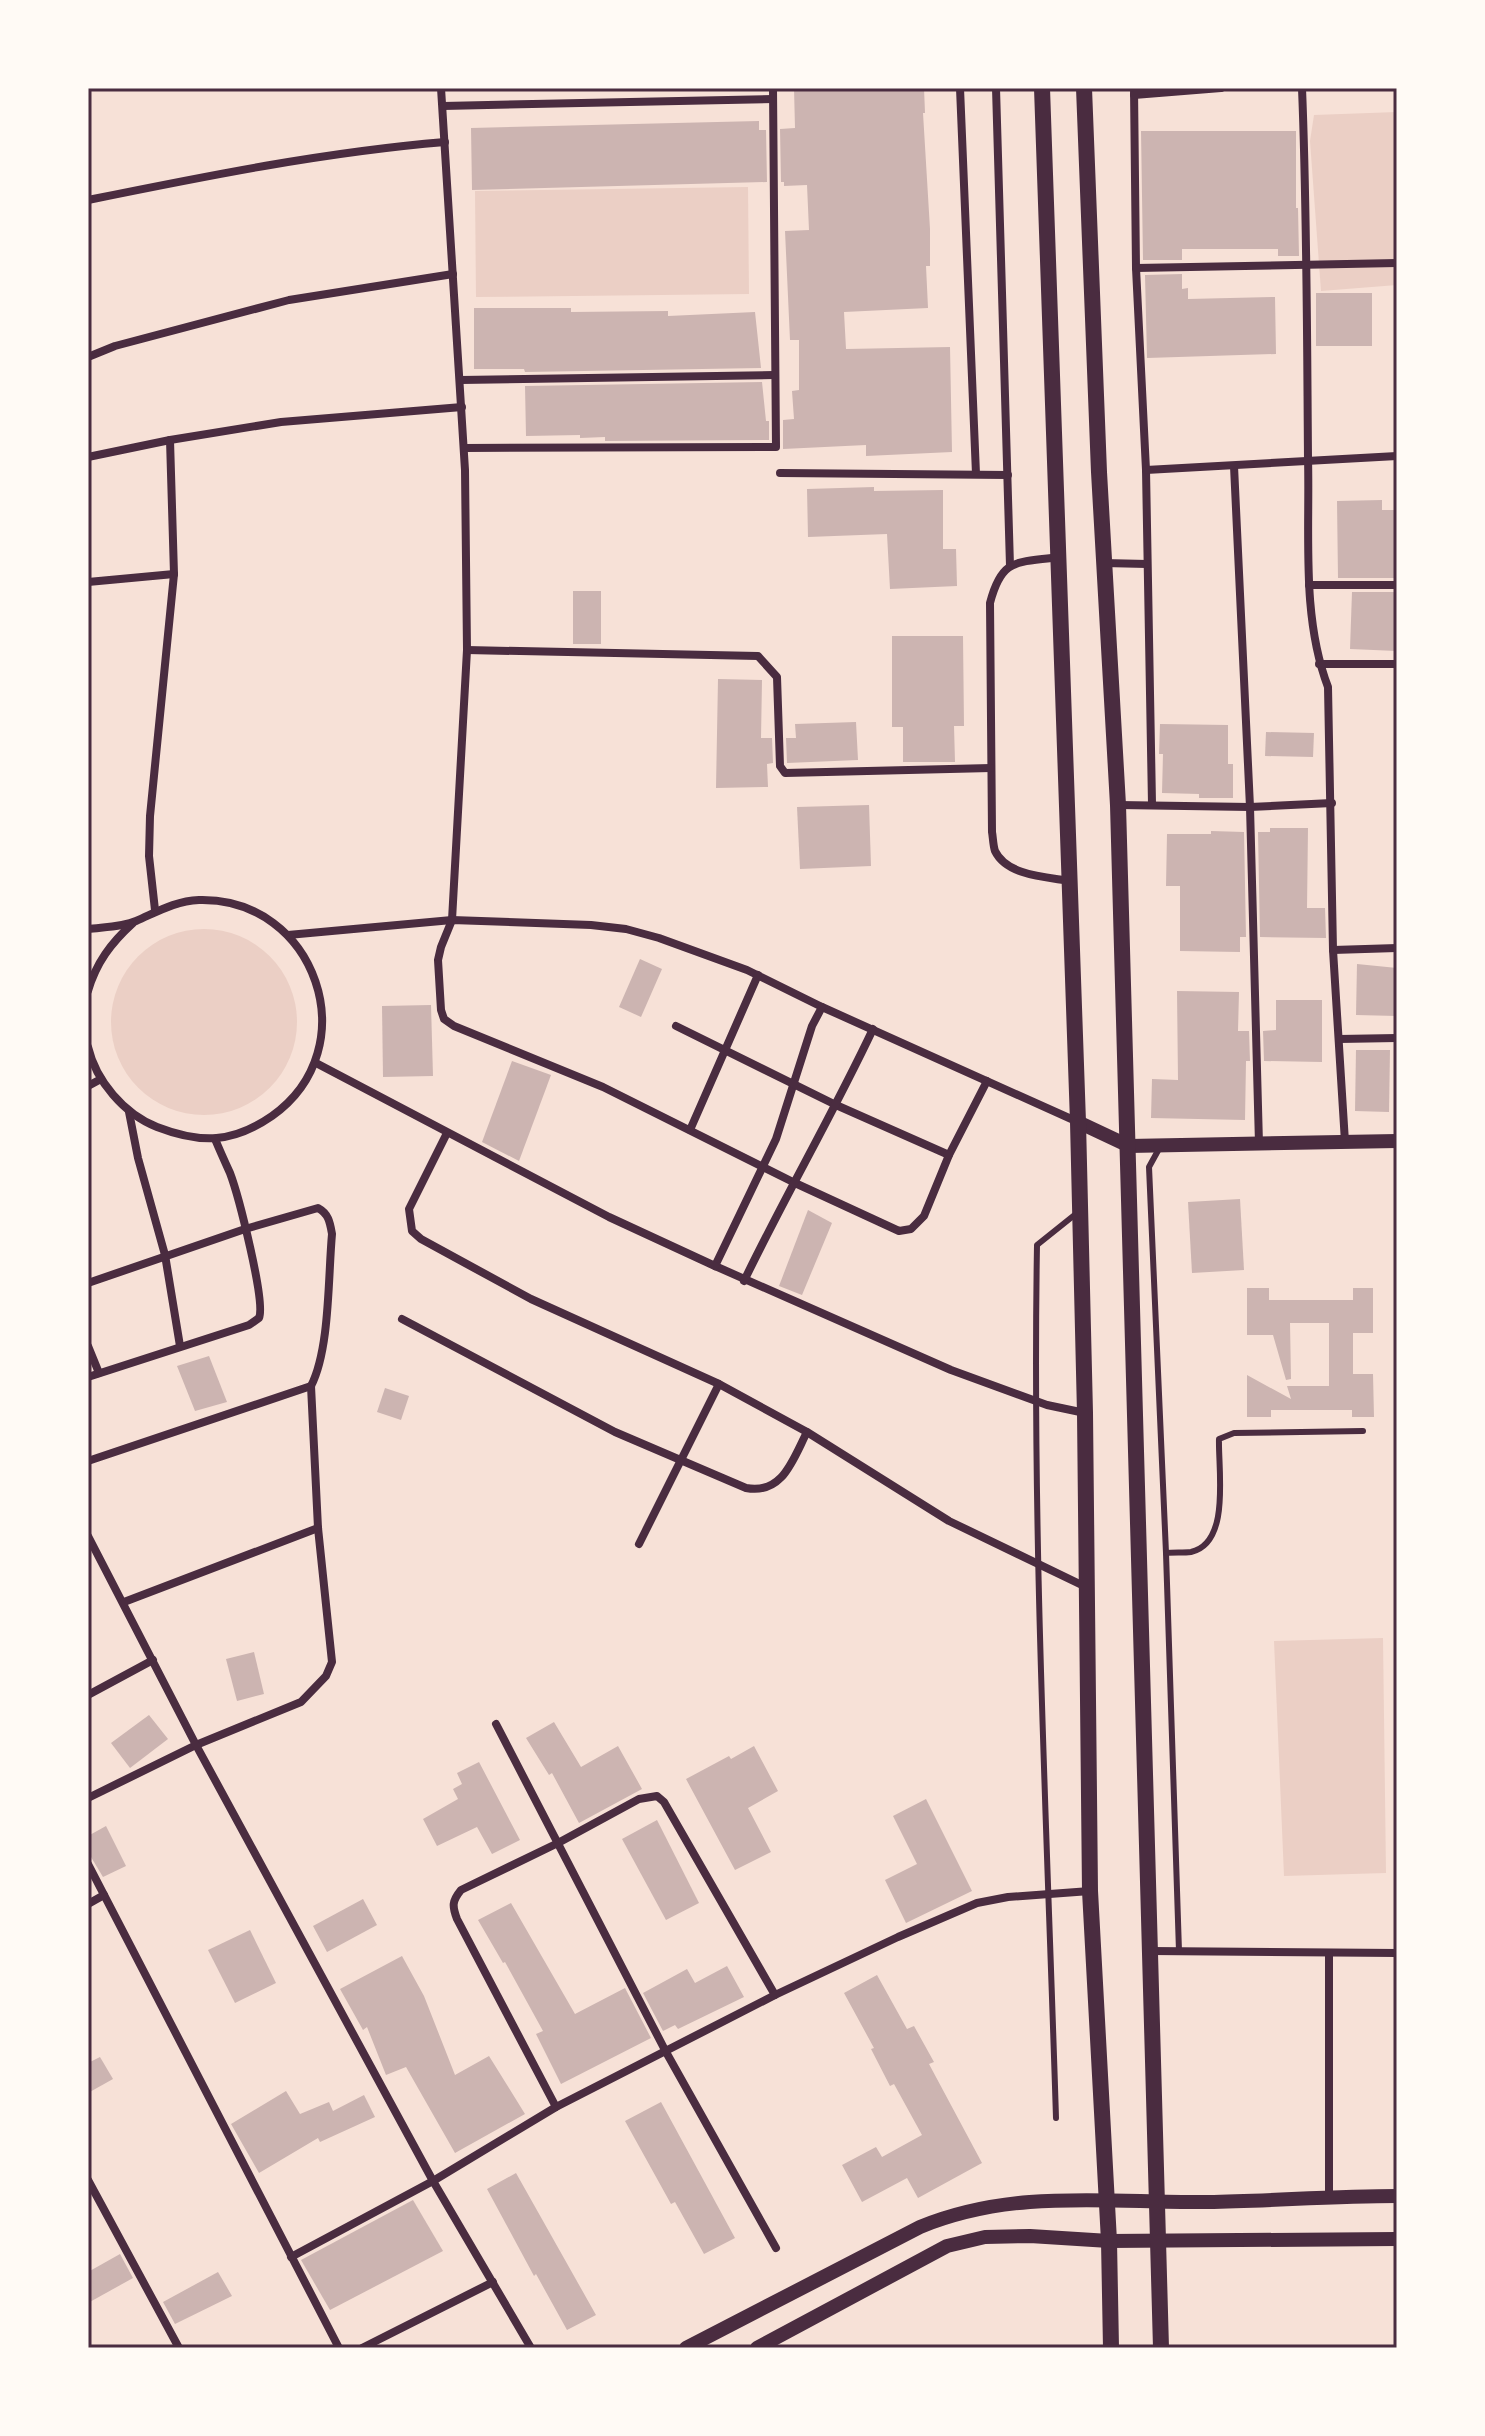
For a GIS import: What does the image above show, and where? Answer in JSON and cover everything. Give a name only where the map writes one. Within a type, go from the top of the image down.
[{"type":"main road","points":[[1042,88],[1078,1122],[1085,1413],[1090,1891],[1109,2241],[1108,2343]]},
{"type":"main road","points":[[1084,88],[1104,563],[1118,805],[1161,2348]]},
{"type":"street","points":[[441,88],[461,380],[467,650],[452,920],[438,960],[444,1019],[454,1026],[603,1087],[899,1231],[911,1229],[924,1216],[949,1155],[987,1081]]},
{"type":"street","points":[[464,448],[776,447],[773,88]]},
{"type":"street","points":[[960,88],[976,474]]},
{"type":"street","points":[[996,88],[1010,566]]},
{"type":"street","points":[[1152,804],[1146,470],[1136,268],[1134,91],[1221,88]]},
{"type":"street","points":[[1302,88],[1307,263],[1309,585],[1319,664],[1328,687],[1333,950],[1345,1142]]},
{"type":"street","points":[[443,106],[773,99]]},
{"type":"street","points":[[88,200],[211,175],[373,148],[445,142]]},
{"type":"street","points":[[1136,268],[1397,263]]},
{"type":"street","points":[[88,357],[115,346],[289,300],[453,274]]},
{"type":"street","points":[[461,380],[774,375]]},
{"type":"street","points":[[88,457],[281,422],[462,407]]},
{"type":"street","points":[[155,910],[149,856],[150,816],[174,574],[170,440]]},
{"type":"street","points":[[1146,470],[1397,456]]},
{"type":"street","points":[[1234,466],[1250,807],[1259,1144]]},
{"type":"street","points":[[780,473],[1008,475]]},
{"type":"street","points":[[1060,557],[1004,568],[996,580],[990,603],[992,832],[995,850],[1018,870],[1070,881]]},
{"type":"street","points":[[1104,563],[1147,564]]},
{"type":"street","points":[[88,582],[174,574]]},
{"type":"street","points":[[1309,585],[1397,585]]},
{"type":"street","points":[[467,650],[758,656],[777,677],[780,766],[785,773],[991,768]]},
{"type":"street","points":[[1319,664],[1397,664]]},
{"type":"street","points":[[1118,805],[1250,807],[1332,803]]},
{"type":"street","points":[[88,991],[104,953],[134,922],[155,910],[178,903],[200,900],[237,905],[262,915],[288,935],[305,957],[321,996],[323,1024],[316,1063],[288,1104],[251,1130],[215,1139],[178,1135],[144,1122],[128,1111],[101,1079],[88,1047]]},
{"type":"street","points":[[288,935],[452,920],[626,929],[758,975],[1129,1146],[1397,1141]]},
{"type":"street","points":[[88,929],[134,922]]},
{"type":"street","points":[[1333,950],[1397,948]]},
{"type":"street","points":[[690,1130],[758,975]]},
{"type":"street","points":[[715,1266],[776,1139],[812,1026],[822,1007]]},
{"type":"street","points":[[676,1026],[836,1105],[949,1155]]},
{"type":"street","points":[[744,1281],[774,1217],[795,1183],[873,1029]]},
{"type":"street","points":[[1339,1039],[1397,1038]]},
{"type":"street","points":[[316,1063],[609,1217],[744,1281],[951,1370],[1034,1401],[1085,1413]]},
{"type":"street","points":[[88,1086],[101,1079]]},
{"type":"street","points":[[128,1111],[165,1255],[180,1346]]},
{"type":"street","points":[[447,1133],[409,1209],[412,1231],[421,1239],[531,1299],[719,1384],[807,1432],[949,1521],[1087,1587]]},
{"type":"street","points":[[88,1377],[249,1325],[259,1318],[261,1305],[245,1229],[231,1175],[215,1139]]},
{"type":"street","points":[[88,1283],[165,1255],[318,1208],[330,1220],[332,1234],[325,1320],[318,1372],[311,1386],[318,1528],[332,1662],[326,1676],[301,1702],[196,1745],[88,1798]]},
{"type":"street","points":[[402,1319],[615,1432],[746,1488],[766,1489],[786,1474],[807,1432]]},
{"type":"street","points":[[88,1346],[99,1373]]},
{"type":"street","points":[[639,1544],[719,1384]]},
{"type":"street","points":[[88,1461],[311,1386]]},
{"type":"street","points":[[124,1602],[318,1528]]},
{"type":"street","points":[[88,1536],[196,1745],[433,2181],[531,2348]]},
{"type":"street","points":[[88,1695],[153,1660]]},
{"type":"street","points":[[496,1724],[666,2052],[776,2248]]},
{"type":"street","points":[[556,2107],[452,1907],[454,1898],[461,1890],[639,1799],[657,1796],[664,1802],[775,1995]]},
{"type":"street","points":[[88,1864],[339,2348]]},
{"type":"street","points":[[291,2257],[433,2181],[556,2107],[775,1995],[977,1903],[1090,1891]]},
{"type":"street","points":[[88,1904],[104,1895]]},
{"type":"street","points":[[1151,1951],[1397,1953]]},
{"type":"street","points":[[1329,1953],[1329,2196]]},
{"type":"street","points":[[88,2180],[179,2348]]},
{"type":"street","points":[[686,2348],[951,2214],[1027,2202],[1106,2198],[1209,2202],[1397,2196]]},
{"type":"street","points":[[757,2348],[947,2246],[985,2237],[1030,2236],[1109,2241],[1397,2239]]},
{"type":"street","points":[[362,2348],[493,2282]]},
{"type":"lane","points":[[1161,1145],[1149,1167],[1179,1951]]},
{"type":"lane","points":[[1056,2118],[1036,1564],[1034,1401],[1037,1245],[1080,1211]]},
{"type":"lane","points":[[1166,1553],[1194,1552],[1212,1539],[1219,1514],[1219,1439],[1234,1433],[1363,1431]]},
{"type":"shaded area","points":[[1397,112],[1397,285],[1321,291],[1310,141],[1314,115]]},
{"type":"shaded area","points":[[748,187],[749,294],[476,297],[475,191]]},
{"type":"shaded area","points":[[204,929],[240,936],[270,956],[290,986],[297,1022],[290,1058],[270,1088],[240,1108],[204,1115],[168,1108],[138,1088],[118,1058],[111,1022],[118,986],[138,956],[168,936]]},
{"type":"shaded area","points":[[1383,1638],[1386,1873],[1284,1876],[1274,1641]]},
{"type":"building","points":[[794,88],[856,88],[856,91],[924,88],[930,229],[930,266],[926,266],[928,308],[844,312],[846,349],[950,347],[952,452],[866,456],[866,445],[783,449],[783,420],[794,419],[792,391],[799,390],[799,340],[790,340],[785,231],[809,230],[807,185],[784,186],[781,182],[780,129],[795,128]]},
{"type":"building","points":[[759,121],[759,130],[766,130],[767,182],[472,190],[471,128]]},
{"type":"building","points":[[1141,131],[1296,131],[1299,256],[1278,256],[1278,249],[1182,249],[1182,260],[1143,260]]},
{"type":"building","points":[[1182,274],[1182,289],[1188,288],[1188,299],[1275,297],[1276,354],[1147,358],[1145,275]]},
{"type":"building","points":[[1316,293],[1372,293],[1372,346],[1316,346]]},
{"type":"building","points":[[474,308],[571,308],[571,312],[668,311],[668,316],[755,312],[761,368],[525,372],[524,369],[474,369]]},
{"type":"building","points":[[762,382],[769,440],[605,441],[605,437],[580,438],[580,435],[526,436],[525,386]]},
{"type":"building","points":[[874,487],[874,491],[943,490],[943,549],[956,549],[957,586],[890,589],[887,534],[808,537],[807,489]]},
{"type":"building","points":[[1382,500],[1382,510],[1397,510],[1397,578],[1338,578],[1337,501]]},
{"type":"building","points":[[573,591],[601,591],[601,644],[573,644]]},
{"type":"building","points":[[1352,592],[1397,592],[1397,651],[1350,649]]},
{"type":"building","points":[[892,636],[963,636],[964,726],[954,726],[955,762],[903,762],[903,727],[892,727]]},
{"type":"building","points":[[718,679],[762,680],[761,738],[772,738],[773,763],[767,764],[768,787],[716,788]]},
{"type":"building","points":[[856,722],[858,760],[787,763],[786,738],[796,738],[795,724]]},
{"type":"building","points":[[1160,724],[1228,725],[1228,764],[1233,764],[1233,798],[1162,793]]},
{"type":"building","points":[[1266,732],[1314,733],[1313,757],[1265,756]]},
{"type":"building","points":[[869,805],[871,866],[800,869],[797,807]]},
{"type":"building","points":[[1270,828],[1308,828],[1307,908],[1325,908],[1326,938],[1260,937],[1258,832],[1270,832]]},
{"type":"building","points":[[1211,831],[1244,832],[1246,937],[1240,937],[1240,952],[1180,951],[1180,886],[1166,886],[1167,834],[1211,834]]},
{"type":"building","points":[[640,959],[662,969],[641,1017],[619,1007]]},
{"type":"building","points":[[1357,964],[1397,968],[1397,1016],[1356,1015]]},
{"type":"building","points":[[1177,991],[1239,992],[1238,1031],[1249,1031],[1245,1120],[1151,1118],[1152,1079],[1178,1080]]},
{"type":"building","points":[[1276,1000],[1322,1000],[1322,1062],[1264,1061],[1263,1031],[1276,1030]]},
{"type":"building","points":[[431,1005],[433,1076],[383,1077],[382,1006]]},
{"type":"building","points":[[1356,1050],[1390,1050],[1389,1112],[1355,1111]]},
{"type":"building","points":[[512,1061],[551,1075],[519,1161],[482,1142]]},
{"type":"building","points":[[1240,1199],[1244,1270],[1192,1273],[1188,1202]]},
{"type":"building","points":[[808,1210],[832,1223],[802,1295],[779,1286]]},
{"type":"building","points":[[1247,1288],[1269,1288],[1269,1300],[1353,1300],[1353,1288],[1373,1288],[1373,1333],[1353,1333],[1353,1374],[1373,1374],[1374,1417],[1352,1417],[1352,1410],[1271,1410],[1271,1417],[1247,1417],[1247,1375],[1291,1399],[1287,1386],[1329,1386],[1329,1323],[1290,1323],[1291,1379],[1286,1380],[1273,1335],[1247,1335]]},
{"type":"building","points":[[209,1356],[227,1402],[195,1411],[177,1366]]},
{"type":"building","points":[[385,1388],[409,1396],[401,1420],[377,1412]]},
{"type":"building","points":[[254,1652],[264,1694],[237,1701],[226,1659]]},
{"type":"building","points":[[149,1715],[168,1739],[130,1768],[111,1743]]},
{"type":"building","points":[[554,1722],[581,1767],[618,1746],[642,1789],[579,1823],[552,1773],[549,1775],[526,1738]]},
{"type":"building","points":[[754,1746],[778,1791],[748,1808],[771,1852],[735,1870],[686,1779]]},
{"type":"building","points":[[479,1762],[520,1840],[492,1854],[477,1827],[437,1846],[423,1819],[458,1799],[453,1789],[462,1784],[457,1773]]},
{"type":"building","points":[[926,1799],[972,1891],[906,1923],[885,1880],[917,1864],[893,1816]]},
{"type":"building","points":[[657,1820],[699,1903],[666,1920],[622,1839]]},
{"type":"building","points":[[106,1826],[126,1866],[103,1877],[88,1852],[88,1836]]},
{"type":"building","points":[[363,1899],[377,1925],[327,1952],[313,1926]]},
{"type":"building","points":[[511,1903],[575,2014],[625,1988],[651,2038],[561,2084],[536,2034],[543,2031],[478,1920]]},
{"type":"building","points":[[250,1930],[276,1983],[235,2003],[208,1950]]},
{"type":"building","points":[[402,1956],[424,1996],[455,2075],[489,2056],[525,2114],[455,2153],[406,2067],[386,2075],[367,2027],[363,2030],[340,1989]]},
{"type":"building","points":[[727,1966],[744,1997],[678,2029],[675,2025],[663,2031],[643,1993],[687,1969],[695,1983]]},
{"type":"building","points":[[877,1975],[907,2029],[914,2026],[934,2062],[929,2064],[982,2163],[918,2198],[907,2178],[862,2202],[842,2165],[876,2147],[882,2157],[922,2135],[894,2084],[890,2086],[871,2049],[874,2048],[844,1993]]},
{"type":"building","points":[[100,2057],[113,2079],[88,2093],[88,2063]]},
{"type":"building","points":[[286,2091],[300,2114],[329,2102],[333,2111],[364,2095],[375,2117],[320,2142],[318,2138],[259,2173],[231,2124]]},
{"type":"building","points":[[661,2102],[735,2238],[704,2254],[675,2202],[671,2204],[625,2121]]},
{"type":"building","points":[[516,2173],[596,2315],[567,2330],[487,2189]]},
{"type":"building","points":[[413,2200],[443,2251],[330,2310],[301,2260]]},
{"type":"building","points":[[120,2254],[133,2278],[88,2303],[88,2272]]},
{"type":"building","points":[[218,2272],[232,2296],[175,2324],[163,2302]]}]
